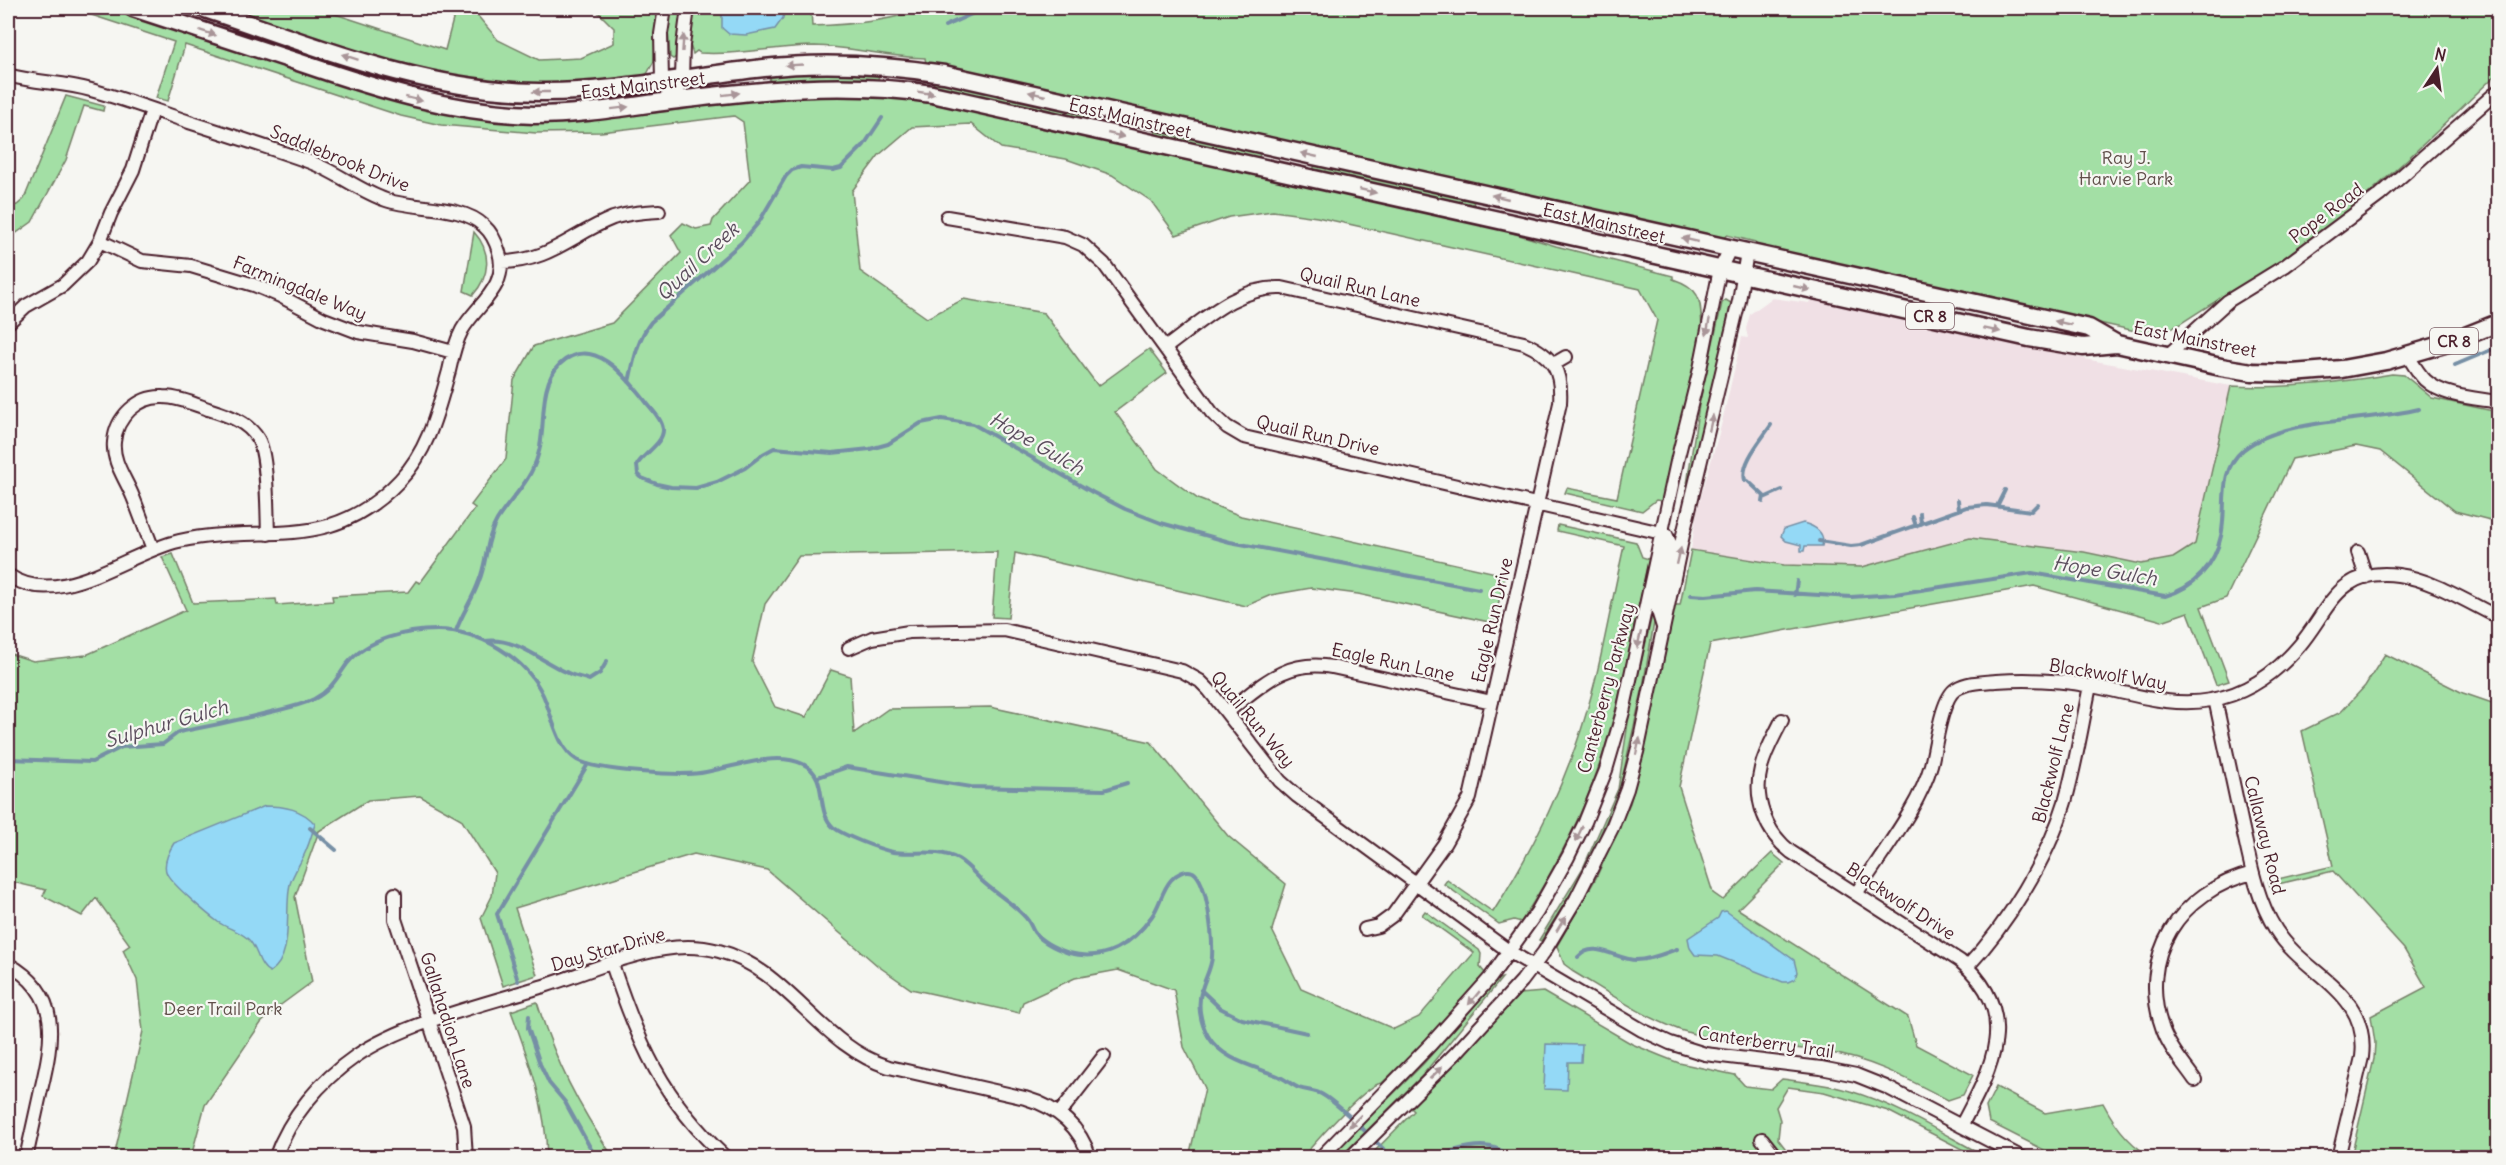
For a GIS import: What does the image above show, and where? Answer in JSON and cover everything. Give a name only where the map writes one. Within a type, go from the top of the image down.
[{"type":"main road","name":"East Mainstreet","points":[[133,8],[363,84],[418,100],[459,108],[558,115],[777,89],[820,87],[877,88],[932,94],[2029,338],[2083,346],[2117,344],[2221,367],[2272,373],[2342,369],[2408,356]]},
{"type":"main road","name":"East Mainstreet","points":[[202,8],[381,66],[448,84],[501,90],[561,92],[764,68],[825,64],[881,66],[938,73],[2089,328],[2117,344]]},
{"type":"main road","name":"CR 8","points":[[2408,356],[2499,322]]},
{"type":"street","points":[[665,8],[662,34],[662,80],[673,101]]},
{"type":"street","points":[[673,101],[682,78],[683,45],[688,8]]},
{"type":"street","name":"Saddlebrook Drive","points":[[8,75],[31,81],[79,87],[153,110],[317,165],[385,200],[469,215],[489,231],[497,246],[501,262]]},
{"type":"street","name":"Pope Road","points":[[2168,355],[2228,301],[2285,266],[2380,195],[2499,91]]},
{"type":"street","points":[[8,323],[26,306],[72,278],[88,261],[100,241],[132,170],[153,110]]},
{"type":"street","points":[[8,574],[17,581],[35,586],[58,586],[81,580],[153,549],[200,537],[311,530],[348,518],[373,503],[401,480],[418,457],[430,433],[460,333],[495,288],[501,273],[501,262],[524,261],[542,256],[616,217],[659,210]]},
{"type":"street","name":"Quail Run Drive","points":[[947,217],[1055,235],[1083,245],[1104,264],[1216,417],[1244,437],[1662,531]]},
{"type":"street","name":"Farmingdale Way","points":[[100,241],[142,261],[191,266],[254,285],[324,319],[358,332],[413,341],[453,352]]},
{"type":"street","name":"Canterberry Parkway","points":[[1320,1158],[1463,1011],[1510,952],[1556,880],[1598,791],[1623,712],[1700,369],[1720,269],[1730,249]]},
{"type":"street","points":[[1351,1157],[1456,1053],[1533,966],[1586,882],[1620,807],[1635,759],[1663,627],[1745,275],[1747,252]]},
{"type":"street","name":"Quail Run Lane","points":[[1165,348],[1236,298],[1254,291],[1272,288],[1293,290],[1524,343],[1540,351],[1554,364]]},
{"type":"street","points":[[2408,356],[2426,381],[2434,386],[2446,392],[2499,402]]},
{"type":"street","points":[[1554,364],[1566,357]]},
{"type":"street","name":"Eagle Run Drive","points":[[1365,929],[1374,928],[1388,920],[1454,829],[1470,798],[1560,404],[1559,381],[1554,364]]},
{"type":"street","points":[[153,549],[114,457],[113,443],[118,424],[127,412],[140,403],[159,397],[179,399],[232,417],[253,433],[262,450],[268,534]]},
{"type":"street","points":[[1662,531],[1667,534],[1670,541],[1656,608],[1663,627]]},
{"type":"street","points":[[2358,552],[2366,577]]},
{"type":"street","name":"Blackwolf Way","points":[[1856,894],[1927,778],[1949,687],[2007,680],[2049,681],[2090,686],[2170,702],[2190,703],[2215,699],[2243,689],[2275,670],[2301,644],[2336,594],[2366,577],[2390,574],[2409,577],[2499,617]]},
{"type":"street","name":"Quail Run Way","points":[[849,648],[872,638],[909,632],[995,629],[1178,669],[1205,686],[1291,791],[1510,952]]},
{"type":"street","name":"Eagle Run Lane","points":[[1227,712],[1282,671],[1314,665],[1332,666],[1492,702]]},
{"type":"street","name":"Blackwolf Lane","points":[[1967,967],[1994,936],[2036,870],[2052,837],[2069,788],[2090,686]]},
{"type":"street","name":"Callaway Road","points":[[2215,699],[2253,873],[2262,903],[2277,932],[2296,954],[2341,993],[2351,1006],[2359,1025],[2363,1040],[2362,1057],[2338,1158]]},
{"type":"street","name":"Blackwolf Drive","points":[[1782,720],[1763,760],[1759,775],[1760,800],[1767,824],[1786,849],[1967,967],[1986,993],[1994,1017],[1996,1036],[1994,1054],[1988,1074],[1962,1126]]},
{"type":"street","points":[[2195,1080],[2166,1038],[2158,1013],[2155,984],[2160,956],[2173,927],[2193,902],[2219,884],[2253,873]]},
{"type":"street","name":"Gallahadion Lane","points":[[395,894],[395,919],[464,1126],[466,1158]]},
{"type":"street","name":"Day Star Drive","points":[[275,1158],[286,1133],[304,1105],[332,1075],[372,1046],[429,1022],[653,951],[676,948],[710,949],[733,956],[761,971],[838,1041],[870,1061],[1033,1101],[1059,1114],[1077,1131],[1090,1158]]},
{"type":"street","name":"Canterberry Trail","points":[[1510,952],[1629,1024],[1670,1043],[1720,1056],[1821,1068],[1856,1076],[1886,1087],[2023,1158]]},
{"type":"street","points":[[8,964],[22,973],[37,990],[46,1009],[51,1030],[50,1053],[26,1158]]},
{"type":"street","points":[[612,964],[636,1033],[662,1083],[692,1124],[726,1158]]},
{"type":"street","points":[[1059,1114],[1104,1056]]},
{"type":"street","points":[[1762,1139],[1777,1158]]},
{"type":"shaded area","points":[[1772,298],[1809,303],[1810,300],[1850,306],[2090,360],[2231,386],[2195,544],[2173,558],[2140,564],[2084,552],[1970,538],[1862,567],[1784,565],[1691,550],[1697,511],[1721,426],[1742,337],[1748,338],[1746,329],[1750,314]]},
{"type":"green space","name":"Deer Trail Park","points":[[70,8],[109,8],[396,102],[465,116],[536,121],[582,120],[765,99],[829,95],[867,96],[942,104],[1486,225],[1556,246],[1673,276],[1673,279],[1690,287],[1700,304],[1702,328],[1662,501],[1656,500],[1642,511],[1565,493],[1567,488],[1617,498],[1657,320],[1640,289],[1317,217],[1273,211],[1229,217],[1176,235],[1151,201],[1112,175],[1066,159],[1001,148],[971,124],[912,127],[879,155],[852,191],[860,271],[927,318],[964,299],[1044,313],[1098,386],[1149,349],[1167,373],[1115,412],[1157,469],[1198,499],[1241,516],[1505,575],[1494,623],[1358,594],[1311,588],[1271,595],[1246,606],[1015,553],[1008,618],[992,617],[997,552],[799,556],[765,604],[752,662],[775,707],[806,717],[831,670],[850,676],[854,733],[888,709],[990,707],[1151,742],[1228,836],[1286,884],[1272,930],[1301,989],[1394,1029],[1419,1017],[1474,953],[1422,915],[1425,911],[1479,950],[1480,967],[1485,973],[1431,1035],[1382,1083],[1375,1085],[1355,1101],[1306,1153],[1308,1157],[1189,1157],[1205,1088],[1184,1047],[1174,990],[1118,970],[1075,978],[1023,1002],[1019,1013],[911,989],[878,966],[767,870],[694,854],[515,908],[537,975],[503,986],[481,918],[492,896],[495,873],[461,819],[420,796],[368,800],[319,831],[295,897],[312,982],[278,1007],[261,1023],[205,1105],[191,1157],[114,1157],[143,1031],[137,980],[123,950],[130,945],[96,898],[82,916],[43,896],[46,890],[8,881],[8,653],[33,661],[86,655],[186,610],[162,557],[173,554],[193,603],[276,599],[277,605],[333,601],[332,596],[408,592],[416,581],[420,583],[475,508],[471,505],[506,459],[514,380],[534,346],[612,323],[681,253],[671,235],[683,223],[696,229],[711,226],[713,220],[750,180],[743,122],[734,116],[601,132],[536,133],[441,125],[401,116],[185,45],[168,101],[156,98],[174,42]]},
{"type":"green space","points":[[228,8],[317,8],[445,50],[456,8],[471,8],[498,40],[539,60],[581,58],[614,43],[614,28],[594,8],[659,8],[654,61],[647,74],[632,78],[584,83],[536,84],[490,81],[402,64]]},
{"type":"green space","points":[[671,8],[681,8],[676,57],[673,59],[670,57],[668,31]]},
{"type":"green space","name":"Ray J. Harvie Park","points":[[693,8],[811,8],[812,26],[870,22],[926,8],[2498,8],[2498,73],[2392,173],[2308,242],[2180,324],[2168,330],[2149,334],[1757,247],[1755,242],[1727,235],[1722,239],[926,63],[925,58],[815,46],[714,54],[697,51],[693,54],[690,45]]},
{"type":"green space","points":[[799,72],[879,73],[878,81],[822,79],[770,82],[769,75]]},
{"type":"green space","points":[[934,80],[1089,114],[1088,121],[933,88]]},
{"type":"green space","points":[[66,96],[104,106],[103,111],[84,106],[66,160],[32,222],[8,239],[8,207],[17,205],[24,199]]},
{"type":"green space","points":[[1156,129],[1260,152],[1259,159],[1155,136]]},
{"type":"green space","points":[[1315,164],[1474,199],[1473,207],[1313,171]]},
{"type":"green space","points":[[474,232],[484,248],[487,264],[483,280],[473,295],[464,291]]},
{"type":"green space","points":[[1726,300],[1731,303],[1683,511],[1699,405],[1722,303]]},
{"type":"green space","points":[[2392,374],[2404,375],[2432,398],[2498,412],[2498,522],[2455,511],[2380,451],[2356,446],[2292,459],[2226,598],[2201,607],[2229,681],[2216,685],[2188,612],[2162,621],[2034,586],[1710,644],[1679,787],[1713,893],[1723,900],[1772,853],[1784,863],[1738,909],[1908,1017],[1916,1045],[1973,1075],[1963,1095],[1948,1100],[1888,1070],[1841,1055],[1716,1039],[1680,1030],[1625,1003],[1564,964],[1557,946],[1596,878],[1630,803],[1643,757],[1675,605],[1680,605],[1691,550],[1784,565],[1862,567],[1970,538],[2084,552],[2141,564],[2173,558],[2195,544],[2231,386],[2271,387]]},
{"type":"green space","points":[[1558,525],[1636,542],[1642,557],[1649,559],[1615,713],[1584,805],[1555,865],[1521,922],[1514,920],[1499,924],[1444,884],[1447,880],[1493,912],[1529,852],[1559,789],[1584,721],[1624,546],[1557,531]]},
{"type":"green space","points":[[1665,558],[1643,687],[1619,792],[1583,874],[1541,941],[1539,940],[1583,868],[1618,789],[1629,716]]},
{"type":"green space","points":[[2385,654],[2463,693],[2498,705],[2498,1157],[2351,1157],[2374,1059],[2375,1043],[2371,1016],[2426,987],[2404,949],[2333,871],[2270,886],[2269,881],[2333,866],[2302,731],[2341,712],[2365,686]]},
{"type":"green space","points":[[1502,978],[1421,1077],[1340,1157],[1330,1157],[1424,1063],[1498,979]]},
{"type":"green space","points":[[1543,992],[1632,1044],[1679,1063],[1735,1075],[1745,1086],[1771,1089],[1782,1079],[1850,1091],[1903,1112],[1987,1157],[1977,1157],[1888,1111],[1824,1092],[1788,1087],[1776,1107],[1780,1120],[1778,1139],[1792,1157],[1368,1158],[1414,1111],[1411,1108],[1520,994]]},
{"type":"green space","points":[[537,1002],[552,1045],[569,1083],[613,1157],[547,1157],[540,1101],[511,1011]]},
{"type":"green space","points":[[1996,1087],[2045,1113],[2103,1103],[2124,1134],[2138,1148],[2154,1157],[2058,1157],[1989,1122],[1986,1107]]},
{"type":"water","points":[[722,8],[785,8],[783,18],[775,29],[746,35],[729,34],[722,28]]},
{"type":"water","points":[[1803,523],[1812,526],[1821,534],[1822,546],[1805,546],[1804,551],[1801,551],[1801,545],[1786,541],[1781,536],[1784,529]]},
{"type":"water","points":[[265,806],[293,809],[305,815],[315,824],[290,884],[286,944],[283,955],[278,965],[270,972],[262,965],[251,942],[240,933],[218,922],[183,892],[170,879],[165,866],[174,843]]},
{"type":"water","points":[[1726,911],[1794,960],[1797,972],[1795,979],[1783,982],[1718,956],[1695,955],[1690,948],[1688,938],[1718,918],[1721,912]]},
{"type":"water","points":[[1546,1044],[1582,1045],[1581,1062],[1568,1062],[1567,1090],[1544,1089]]},
{"type":"waterway","name":"Quail Creek","points":[[945,26],[985,8]]},
{"type":"waterway","name":"Quail Creek","points":[[629,382],[639,343],[651,322],[742,242],[759,222],[786,176],[792,170],[801,167],[833,170],[841,168],[864,145],[882,118]]},
{"type":"waterway","points":[[2494,297],[2498,292]]},
{"type":"waterway","points":[[2455,365],[2498,347]]},
{"type":"waterway","name":"Hope Gulch","points":[[456,631],[479,581],[493,527],[526,481],[535,464],[541,444],[545,395],[553,373],[560,364],[572,356],[585,353],[597,356],[619,371],[661,422],[663,429],[660,439],[637,465],[638,474],[642,478],[657,484],[696,488],[717,482],[745,468],[774,448],[832,453],[870,449],[888,444],[921,423],[942,419],[973,424],[1092,492],[1125,509],[1161,523],[1230,542],[1479,589]]},
{"type":"waterway","name":"Hope Gulch","points":[[1691,595],[1706,596],[1755,591],[1851,597],[1895,594],[2032,573],[2165,596],[2194,581],[2202,574],[2214,556],[2223,525],[2226,479],[2229,469],[2243,450],[2260,439],[2303,426],[2419,409]]},
{"type":"waterway","points":[[1745,480],[1744,473],[1749,459],[1771,425]]},
{"type":"waterway","points":[[1748,481],[1764,496],[1763,502]]},
{"type":"waterway","points":[[1764,498],[1782,490]]},
{"type":"waterway","points":[[1997,506],[2005,490]]},
{"type":"waterway","points":[[1958,500],[1959,510]]},
{"type":"waterway","points":[[1819,541],[1851,546],[1861,545],[1967,507],[1987,505],[2031,511],[2038,504]]},
{"type":"waterway","points":[[1920,514],[1921,524]]},
{"type":"waterway","points":[[1913,517],[1916,526]]},
{"type":"waterway","points":[[1795,595],[1797,581]]},
{"type":"waterway","name":"Sulphur Gulch","points":[[8,759],[92,762],[122,747],[163,744],[179,732],[285,709],[314,699],[329,688],[355,655],[376,642],[400,634],[437,630],[469,635],[499,648],[525,669],[543,695],[565,748],[577,760],[620,770],[679,774],[706,772],[741,764],[780,759],[803,764],[816,777],[827,820],[838,831],[893,852],[926,852],[958,859],[1021,913],[1041,939],[1069,953],[1094,955],[1116,949],[1126,943],[1152,916],[1165,888],[1173,878],[1184,872],[1193,872],[1206,898],[1212,938],[1211,961],[1200,1001],[1201,1019],[1208,1036],[1221,1051],[1230,1057],[1278,1076],[1299,1088],[1317,1092],[1331,1100],[1396,1158]]},
{"type":"waterway","points":[[485,641],[507,642],[527,650],[556,667],[589,680],[600,673],[607,661]]},
{"type":"waterway","points":[[518,981],[497,914],[588,764]]},
{"type":"waterway","points":[[818,777],[847,767],[971,787],[1104,790],[1127,783]]},
{"type":"waterway","points":[[310,828],[336,850]]},
{"type":"waterway","points":[[1578,957],[1584,952],[1598,950],[1641,960],[1677,949]]},
{"type":"waterway","points":[[1201,990],[1220,1008],[1242,1019],[1307,1033]]},
{"type":"waterway","points":[[529,1016],[528,1028],[540,1064],[549,1083],[565,1102],[596,1158]]},
{"type":"waterway","name":"Sulphur Gulch","points":[[1430,1158],[1460,1149],[1482,1146],[1502,1151],[1510,1158]]}]
